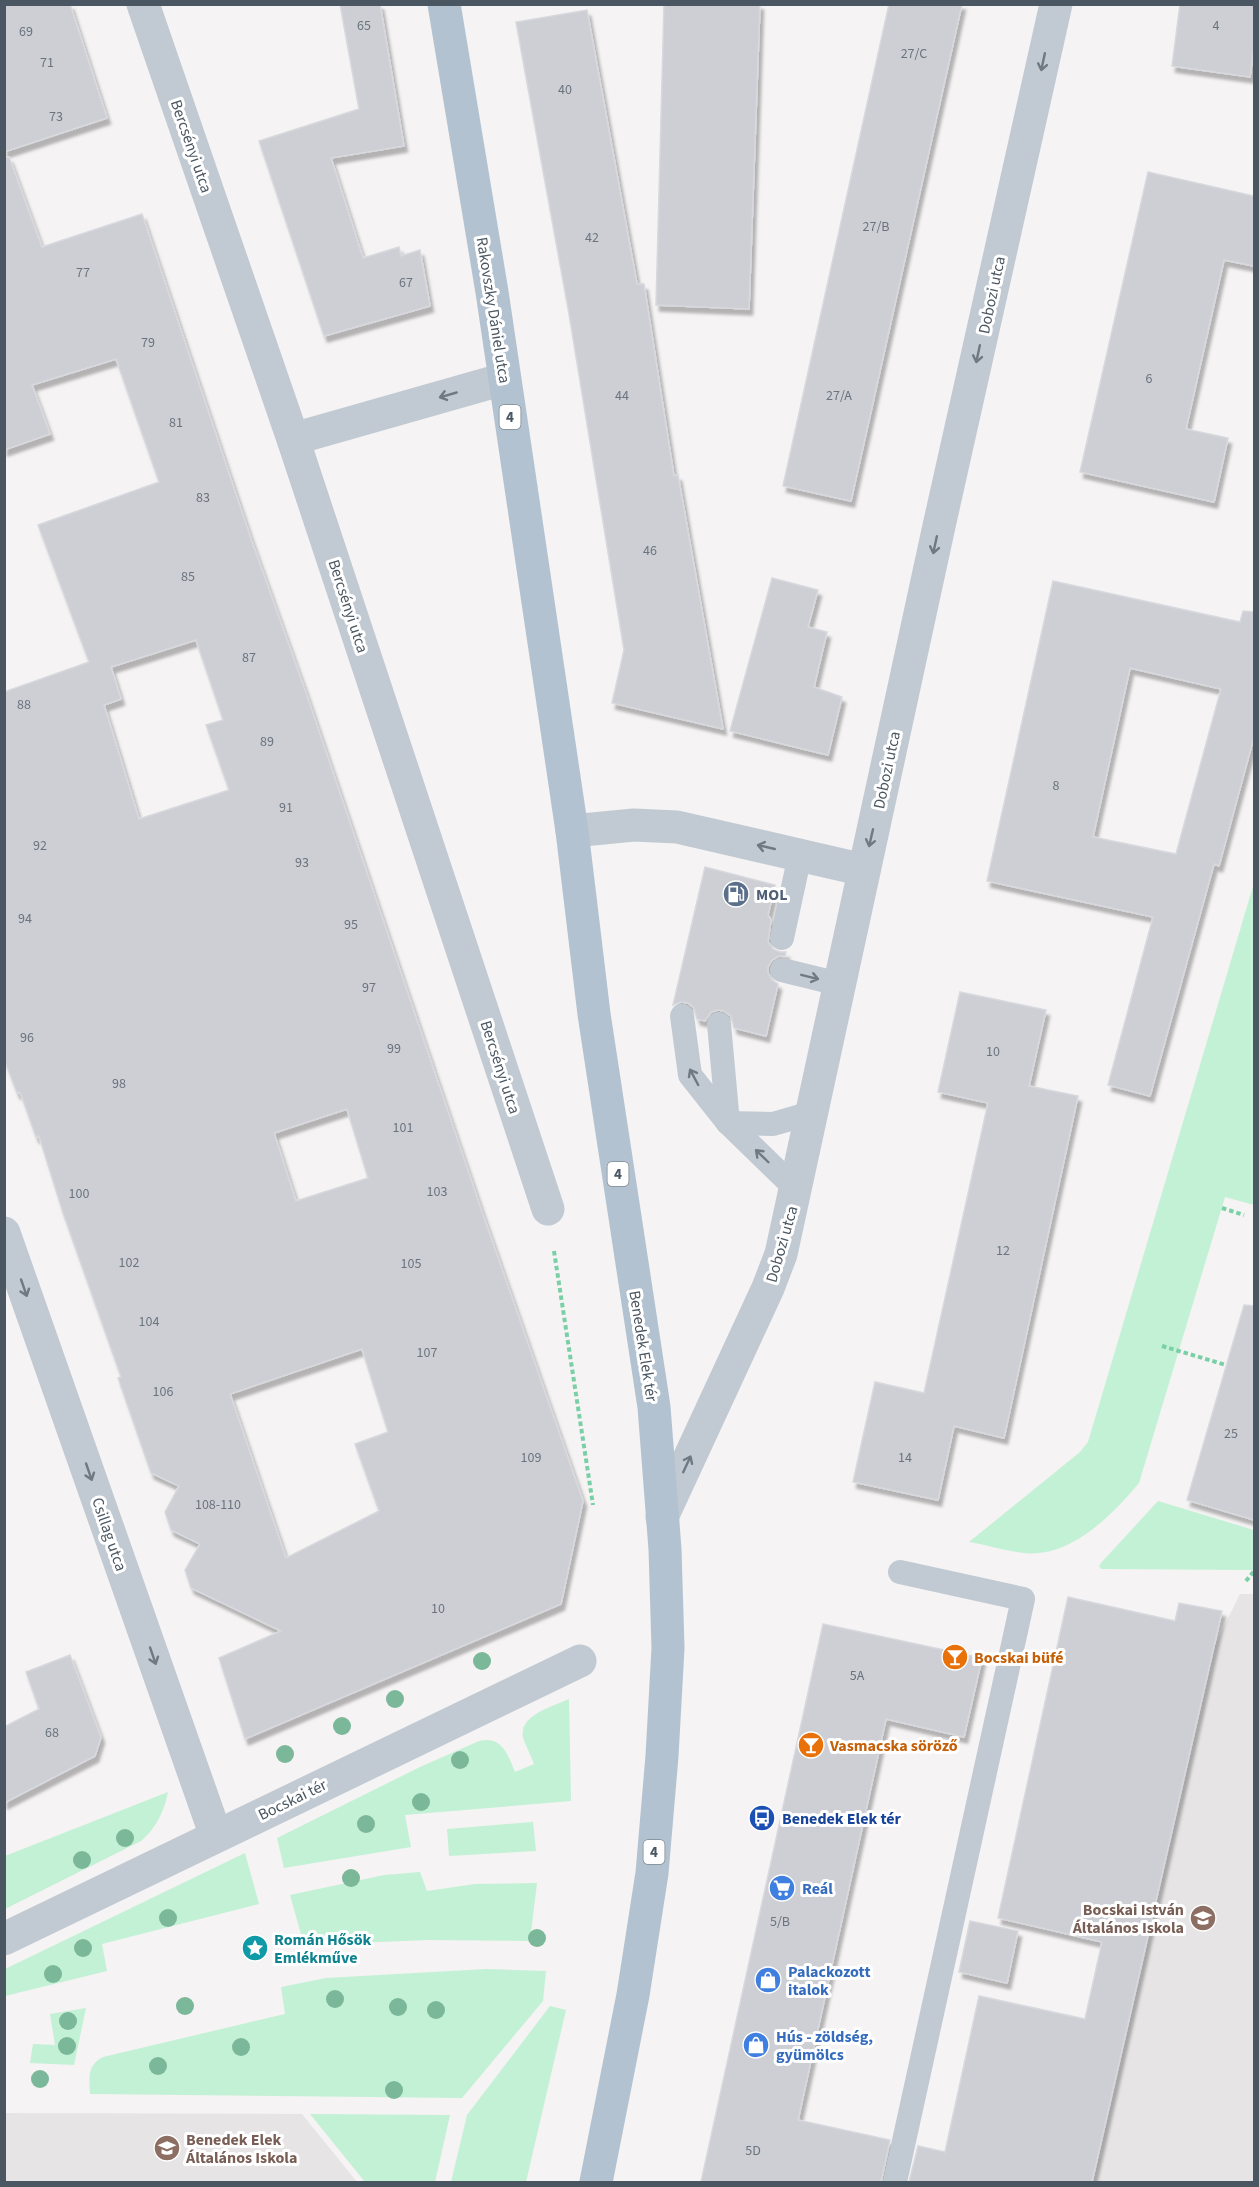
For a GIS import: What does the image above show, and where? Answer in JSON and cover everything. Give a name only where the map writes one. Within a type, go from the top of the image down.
[{"type":"main road","name":"Rakovszky Dániel utca","points":[[444,4],[492,292],[572,831]]},
{"type":"main road","name":"Benedek Elek tér","points":[[572,831],[594,1014],[654,1407],[668,1648],[652,1873],[633,1995],[596,2182]]},
{"type":"street","name":"Bercsényi utca","points":[[143,4],[293,439],[548,1209]]},
{"type":"street","name":"Dobozi utca","points":[[662,1517],[768,1288],[781,1254],[1056,4]]},
{"type":"street","points":[[293,439],[504,379]]},
{"type":"street","points":[[572,831],[634,825],[677,827],[864,870]]},
{"type":"street","name":"Csillag utca","points":[[4,1233],[216,1836]]},
{"type":"street","name":"Bocskai tér","points":[[4,1939],[580,1660]]},
{"type":"lane","points":[[782,938],[800,855]]},
{"type":"lane","points":[[782,970],[839,984]]},
{"type":"lane","points":[[682,1016],[690,1075],[728,1124],[796,1189]]},
{"type":"lane","points":[[719,1024],[728,1124]]},
{"type":"lane","points":[[728,1124],[772,1124],[811,1113]]},
{"type":"lane","points":[[895,2182],[1023,1599],[900,1572]]},
{"type":"path","points":[[1222,1208],[1244,1215]]},
{"type":"path","points":[[548,1209],[592,1505]]},
{"type":"path","points":[[1162,1346],[1227,1365]]},
{"type":"path","points":[[1246,1581],[1254,1571]]},
{"type":"shaded area","name":"Bocskai István Általános Iskola","points":[[1240,1594],[1254,1594],[1254,2182],[1092,2182],[1211,1653]]},
{"type":"shaded area","name":"Benedek Elek Általános Iskola","points":[[5,2113],[302,2114],[357,2182],[5,2182]]},
{"type":"green space","points":[[1254,883],[1254,1205],[1225,1197],[1139,1483],[1103,1521],[1089,1532],[1058,1549],[1041,1553],[1024,1553],[969,1542],[1080,1452],[1088,1442]]},
{"type":"green space","points":[[1158,1501],[1254,1530],[1254,1570],[1101,1569],[1099,1566],[1101,1563]]},
{"type":"green space","points":[[569,1699],[571,1801],[405,1815],[411,1847],[284,1868],[277,1838],[420,1767],[479,1741],[487,1740],[499,1744],[507,1753],[515,1772],[534,1764],[523,1738],[526,1723],[539,1712]]},
{"type":"green space","points":[[168,1792],[159,1819],[141,1841],[5,1909],[5,1856]]},
{"type":"green space","points":[[533,1822],[536,1851],[449,1856],[447,1829]]},
{"type":"green space","points":[[245,1853],[259,1904],[102,1944],[107,1971],[5,1996],[5,1969]]},
{"type":"green space","points":[[420,1872],[427,1891],[475,1884],[537,1883],[530,1941],[428,1940],[304,1945],[290,1895],[384,1875]]},
{"type":"green space","points":[[486,1969],[546,1971],[543,2001],[462,2098],[90,2094],[89,2077],[92,2068],[103,2057],[285,2014],[281,1987],[326,1978]]},
{"type":"green space","points":[[550,2006],[566,2010],[526,2182],[451,2182],[467,2115]]},
{"type":"green space","points":[[86,2008],[74,2065],[30,2063],[33,2044],[55,2045],[50,2014]]},
{"type":"green space","points":[[310,2114],[450,2115],[435,2182],[365,2182]]},
{"type":"building","points":[[4,4],[70,4],[107,118],[4,152]]},
{"type":"building","points":[[340,4],[380,4],[404,146],[331,158],[363,258],[399,247],[401,256],[420,250],[430,306],[324,336],[259,141],[359,109]]},
{"type":"building","points":[[664,4],[760,4],[749,309],[656,305]]},
{"type":"building","points":[[889,4],[962,4],[851,501],[783,486]]},
{"type":"building","points":[[1180,4],[1254,4],[1254,46],[1250,77],[1172,66]]},
{"type":"building","points":[[587,10],[637,284],[644,284],[674,476],[678,475],[723,729],[612,703],[624,650],[569,314],[516,22]]},
{"type":"building","points":[[9,157],[42,247],[142,214],[251,539],[583,1501],[561,1604],[245,1739],[219,1658],[281,1631],[191,1588],[185,1570],[200,1544],[171,1530],[165,1512],[179,1486],[151,1473],[118,1378],[121,1377],[63,1213],[39,1136],[36,1137],[20,1092],[17,1093],[4,1059],[4,692],[89,662],[38,525],[159,482],[116,359],[32,385],[50,434],[4,450],[4,158]],"holes":[[[196,640],[223,720],[206,725],[229,790],[139,819],[104,705],[121,699],[111,667]],[[347,1109],[368,1178],[296,1201],[274,1133]],[[362,1349],[388,1432],[355,1444],[379,1511],[286,1558],[230,1394]]]},
{"type":"building","points":[[1148,172],[1254,196],[1254,266],[1224,260],[1186,429],[1228,438],[1214,502],[1080,472]]},
{"type":"building","points":[[772,578],[818,590],[808,627],[827,632],[814,687],[842,697],[828,755],[730,731]]},
{"type":"building","points":[[1053,581],[1240,622],[1243,611],[1254,612],[1254,737],[1219,866],[1214,864],[1150,1096],[1108,1085],[1153,917],[987,881]],"holes":[[[1130,668],[1221,689],[1176,854],[1093,837]]]},
{"type":"building","points":[[705,867],[775,885],[768,915],[771,920],[768,942],[773,949],[786,952],[785,956],[772,960],[768,967],[772,980],[778,984],[766,1036],[734,1028],[731,1016],[724,1011],[711,1012],[705,1021],[697,1019],[694,1008],[688,1003],[681,1002],[673,1005]]},
{"type":"building","points":[[960,992],[1046,1010],[1029,1086],[1078,1096],[1004,1438],[954,1426],[938,1500],[853,1482],[875,1382],[924,1393],[988,1103],[938,1092]]},
{"type":"building","points":[[1244,1305],[1254,1306],[1254,1520],[1187,1500]]},
{"type":"building","points":[[1068,1597],[1175,1621],[1179,1603],[1222,1611],[1092,2182],[909,2182],[918,2146],[945,2152],[979,1996],[1085,2019],[1102,1942],[998,1918]]},
{"type":"building","points":[[823,1624],[982,1658],[964,1737],[886,1719],[798,2120],[890,2140],[881,2182],[701,2182]]},
{"type":"building","points":[[70,1655],[101,1737],[95,1756],[4,1803],[4,1727],[39,1709],[26,1672]]},
{"type":"building","points":[[970,1921],[1018,1931],[1007,1983],[959,1972]]},
{"type":"place","name":"MOL","points":[[736,894]]},
{"type":"place","name":"Bocskai büfé","points":[[955,1657]]},
{"type":"place","name":"Vasmacska söröző","points":[[811,1745]]},
{"type":"place","name":"Benedek Elek tér","points":[[762,1818]]},
{"type":"place","name":"Reál","points":[[782,1888]]},
{"type":"place","name":"Bocskai István Általános Iskola","points":[[1203,1918]]},
{"type":"place","name":"Román Hősök Emlékműve","points":[[255,1948]]},
{"type":"place","name":"Palackozott italok","points":[[768,1980]]},
{"type":"place","name":"Hús - zöldség, gyümölcs","points":[[756,2045]]},
{"type":"place","name":"Benedek Elek Általános Iskola","points":[[167,2148]]}]
